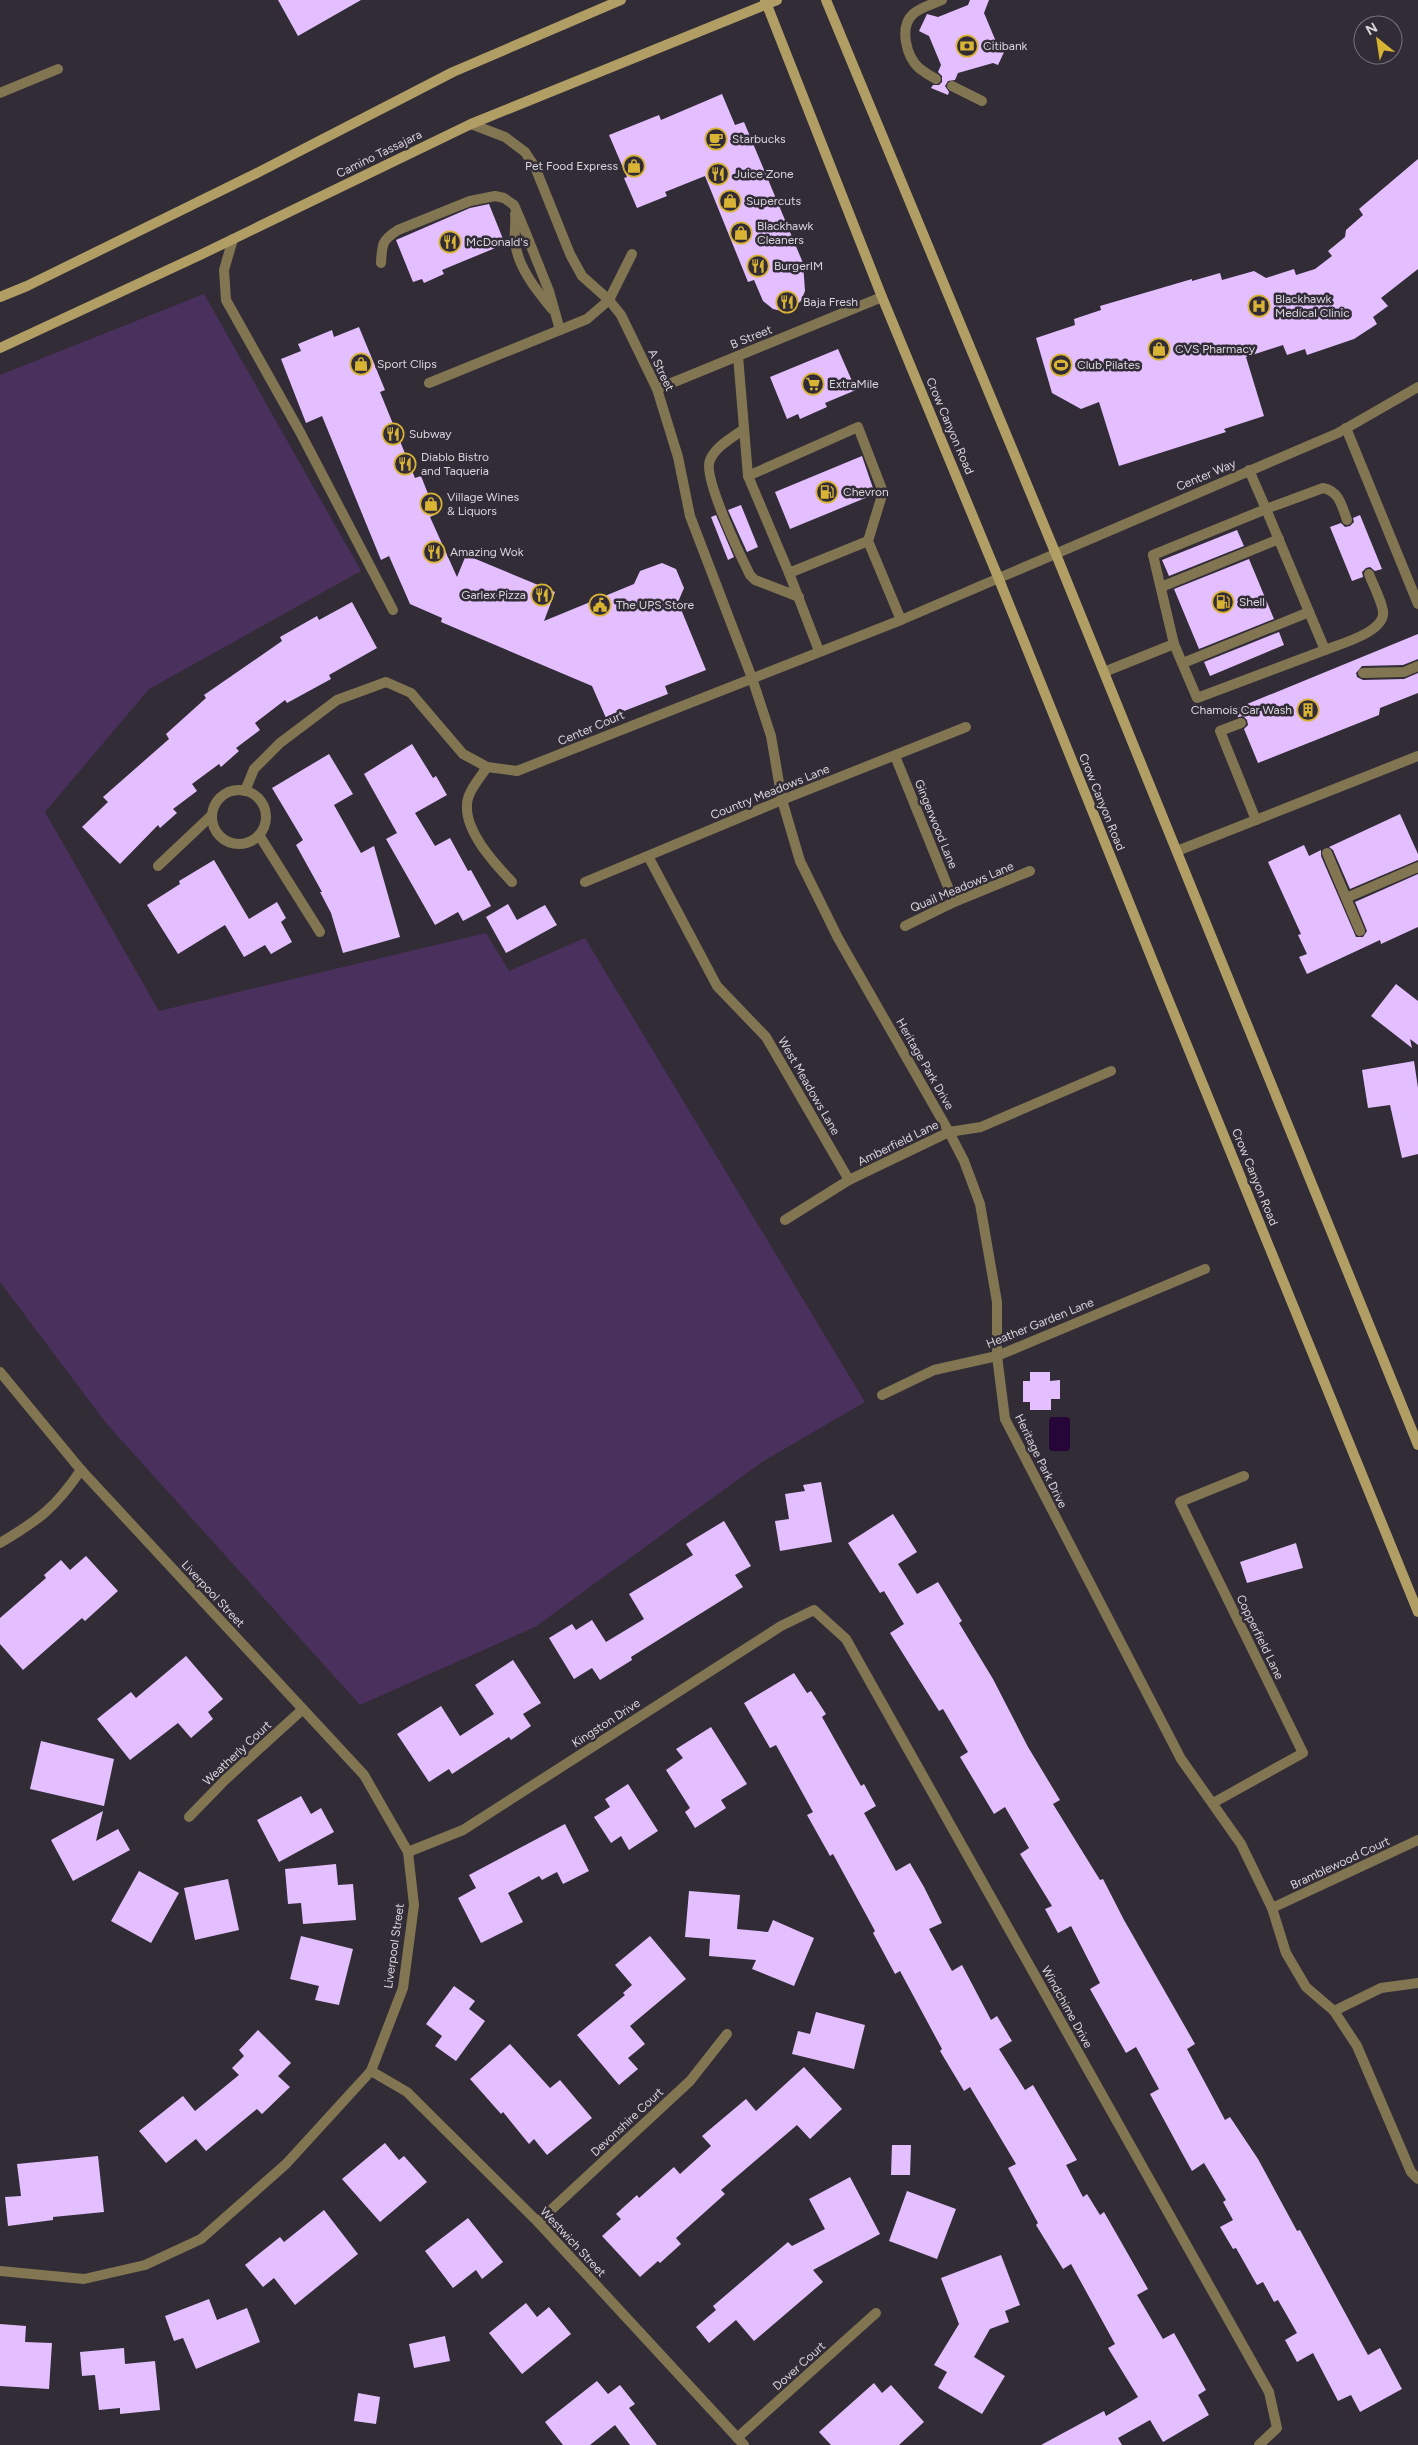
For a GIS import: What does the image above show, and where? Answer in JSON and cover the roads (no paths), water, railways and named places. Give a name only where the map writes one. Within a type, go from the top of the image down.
[{"type":"main road","points":[[0,297],[28,286],[246,178],[453,72],[621,0]]},
{"type":"main road","points":[[826,0],[1056,552],[1418,1445]]},
{"type":"main road","name":"Camino Tassajara","points":[[0,348],[233,239],[471,124],[769,1]]},
{"type":"main road","name":"Crow Canyon Road","points":[[769,1],[778,39],[1418,1612]]},
{"type":"street","points":[[936,79],[918,68],[913,61],[904,34],[907,23],[912,15],[920,9],[942,0]]},
{"type":"street","points":[[0,93],[58,69]]},
{"type":"street","points":[[952,86],[982,101]]},
{"type":"street","name":"A Street","points":[[471,124],[506,137],[525,152],[535,167],[570,254],[582,276],[610,300],[622,315],[657,389],[678,457],[690,516],[752,678]]},
{"type":"street","points":[[381,263],[382,245],[389,236],[398,230],[470,201],[495,196],[504,198],[514,205],[549,291],[560,330]]},
{"type":"street","points":[[514,205],[515,242],[524,270],[553,310]]},
{"type":"street","points":[[233,239],[224,270],[226,300],[300,432],[392,610]]},
{"type":"street","points":[[429,383],[587,319],[610,300],[632,254]]},
{"type":"street","name":"B Street","points":[[657,389],[882,297]]},
{"type":"street","points":[[738,356],[748,476],[799,597],[819,651]]},
{"type":"street","name":"Center Way","points":[[998,577],[1346,428],[1418,387]]},
{"type":"street","points":[[748,476],[858,427],[883,492],[868,541],[901,620]]},
{"type":"street","points":[[1346,428],[1418,604]]},
{"type":"street","points":[[744,429],[720,446],[709,460],[708,469],[712,488],[750,575],[756,580],[799,597]]},
{"type":"street","points":[[1249,470],[1325,650]]},
{"type":"street","points":[[1348,520],[1338,498],[1330,490],[1323,488],[1153,555],[1174,644],[1197,698],[1366,634],[1382,619],[1383,611],[1369,574]]},
{"type":"street","points":[[1160,587],[1279,539]]},
{"type":"street","points":[[789,573],[868,541]]},
{"type":"street","name":"Center Court","points":[[245,791],[254,769],[280,743],[337,700],[386,682],[411,693],[463,754],[487,767],[517,771],[901,620],[998,577]]},
{"type":"street","points":[[1183,663],[1309,612]]},
{"type":"street","points":[[1104,672],[1174,644]]},
{"type":"street","points":[[1363,673],[1404,672],[1418,666]]},
{"type":"street","name":"Heritage Park Drive","points":[[752,678],[771,736],[782,800],[800,861],[829,920],[949,1132],[964,1161],[980,1204],[997,1302],[997,1356],[1006,1420],[1180,1759],[1241,1844],[1272,1908],[1286,1953],[1306,1986],[1334,2011],[1357,2046],[1411,2172],[1418,2179]]},
{"type":"street","points":[[1241,723],[1220,731],[1256,820]]},
{"type":"street","name":"Country Meadows Lane","points":[[585,882],[782,800],[966,727]]},
{"type":"street","name":"Gingerwood Lane","points":[[895,756],[954,902]]},
{"type":"street","points":[[1177,851],[1418,756]]},
{"type":"street","points":[[487,767],[472,788],[466,805],[470,824],[487,856],[512,882]]},
{"type":"street","points":[[234,791],[245,791],[255,796],[264,809],[264,826],[259,835],[250,842],[239,844],[228,842],[219,836],[213,826],[212,815],[215,804],[223,796],[234,791]]},
{"type":"street","points":[[158,866],[212,815]]},
{"type":"street","points":[[259,835],[320,932]]},
{"type":"street","points":[[1327,853],[1360,931]]},
{"type":"street","name":"West Meadows Lane","points":[[648,856],[717,986],[766,1037],[849,1180]]},
{"type":"street","points":[[1346,898],[1418,867]]},
{"type":"street","name":"Quail Meadows Lane","points":[[905,926],[954,902],[1030,872]]},
{"type":"street","name":"Amberfield Lane","points":[[785,1220],[849,1180],[949,1132],[981,1127],[1111,1071]]},
{"type":"street","name":"Heather Garden Lane","points":[[882,1395],[934,1370],[997,1356],[1205,1269]]},
{"type":"street","name":"Liverpool Street","points":[[0,1372],[81,1470],[364,1775],[408,1852],[414,1905],[402,1988],[371,2071],[286,2164],[201,2239],[145,2265],[84,2279],[0,2271]]},
{"type":"street","points":[[0,1543],[36,1522],[61,1498],[81,1470]]},
{"type":"street","name":"Copperfield Lane","points":[[1213,1804],[1303,1753],[1180,1502],[1244,1476]]},
{"type":"street","name":"Kingston Drive","points":[[408,1852],[463,1830],[781,1626],[814,1610]]},
{"type":"street","name":"Windchime Drive","points":[[814,1610],[846,1639],[1269,2392],[1277,2428],[1259,2445]]},
{"type":"street","name":"Weatherly Court","points":[[189,1817],[224,1780],[303,1709]]},
{"type":"street","name":"Bramblewood Court","points":[[1272,1908],[1418,1840]]},
{"type":"street","points":[[1334,2011],[1381,1988],[1418,1983]]},
{"type":"street","name":"Devonshire Court","points":[[538,2222],[690,2081],[727,2034]]},
{"type":"street","name":"Westwich Street","points":[[371,2071],[407,2092],[538,2222],[741,2442]]},
{"type":"street","name":"Dover Court","points":[[741,2442],[876,2313]]},
{"type":"place","name":"Citibank","points":[[967,46]]},
{"type":"place","name":"Starbucks","points":[[716,139]]},
{"type":"place","name":"Pet Food Express","points":[[634,166]]},
{"type":"place","name":"Juice Zone","points":[[718,174]]},
{"type":"place","name":"Supercuts","points":[[730,201]]},
{"type":"place","name":"Blackhawk Cleaners","points":[[741,233]]},
{"type":"place","name":"McDonald's","points":[[450,242]]},
{"type":"place","name":"BurgerIM","points":[[758,266]]},
{"type":"place","name":"Baja Fresh","points":[[787,302]]},
{"type":"place","name":"Blackhawk Medical Clinic","points":[[1259,306]]},
{"type":"place","name":"CVS Pharmacy","points":[[1159,349]]},
{"type":"place","name":"Sport Clips","points":[[361,364]]},
{"type":"place","name":"Club Pilates","points":[[1061,365]]},
{"type":"place","name":"ExtraMile","points":[[813,384]]},
{"type":"place","name":"Subway","points":[[393,434]]},
{"type":"place","name":"Diablo Bistro and Taqueria","points":[[405,464]]},
{"type":"place","name":"Chevron","points":[[827,492]]},
{"type":"place","name":"Village Wines & Liquors","points":[[431,504]]},
{"type":"place","name":"Amazing Wok","points":[[434,552]]},
{"type":"place","name":"Garlex Pizza","points":[[542,595]]},
{"type":"place","name":"Shell","points":[[1223,602]]},
{"type":"place","name":"The UPS Store","points":[[600,605]]},
{"type":"place","name":"Chamois Car Wash","points":[[1308,710]]}]
